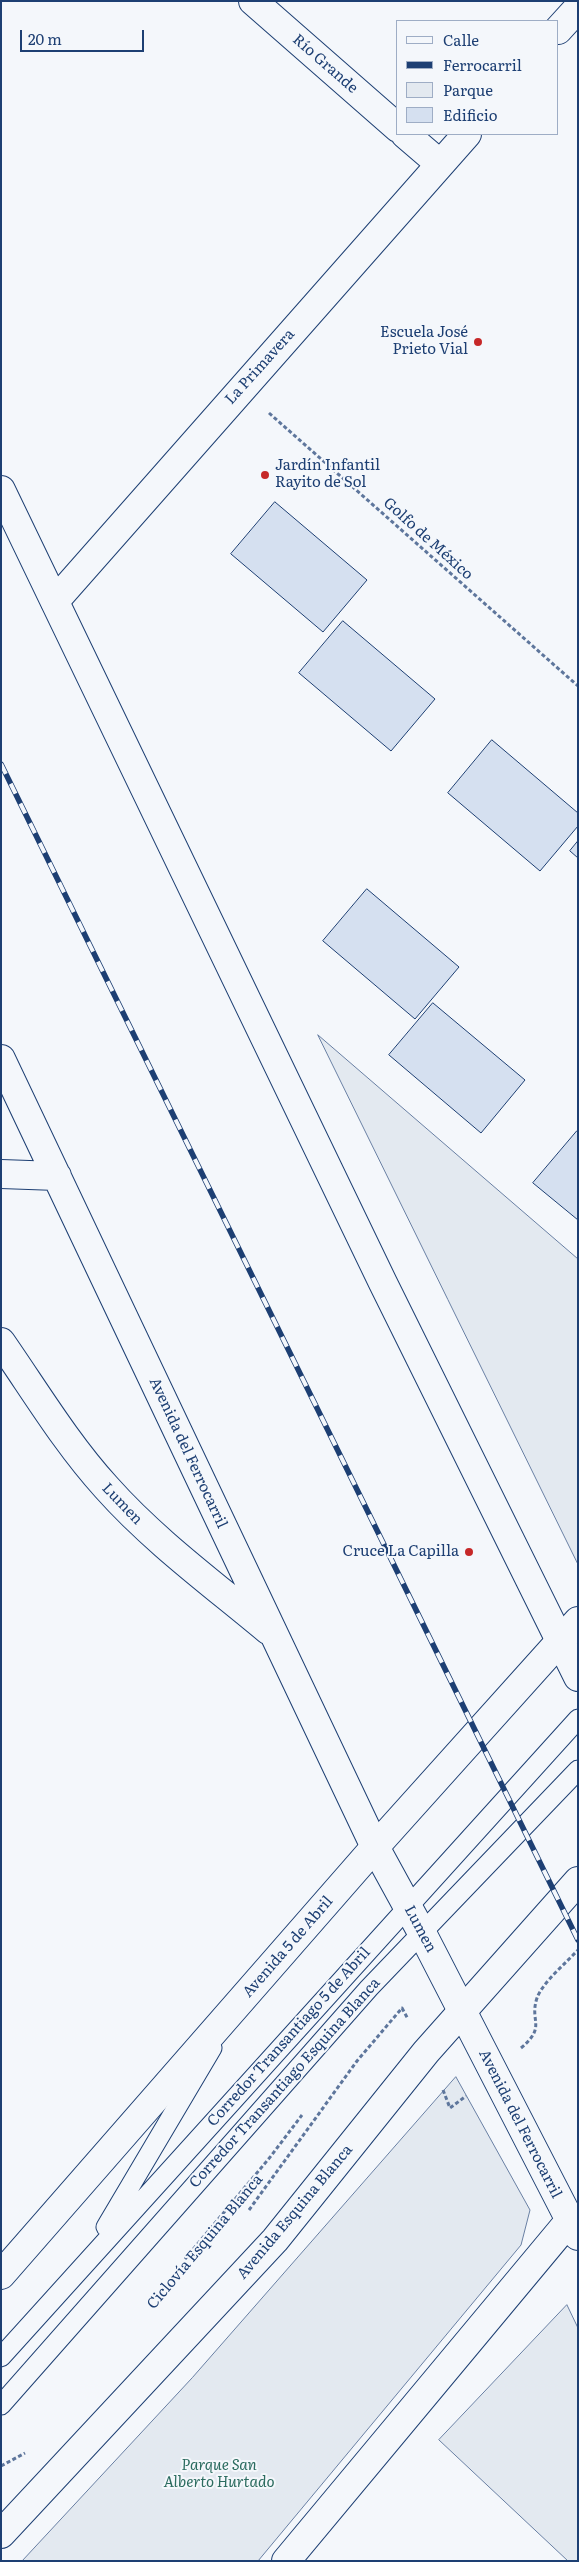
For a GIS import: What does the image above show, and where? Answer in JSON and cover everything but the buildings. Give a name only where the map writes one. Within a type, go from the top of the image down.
[{"type":"street","name":"Río Grande","points":[[253,1],[396,126]]},
{"type":"street","points":[[559,29],[578,8]]},
{"type":"street","points":[[406,135],[440,164]]},
{"type":"street","name":"La Primavera","points":[[55,601],[465,135]]},
{"type":"street","points":[[1,490],[559,1642],[578,1677]]},
{"type":"street","name":"Avenida del Ferrocarril","points":[[1,1059],[375,1847]]},
{"type":"street","points":[[1,1174],[57,1176]]},
{"type":"street","name":"Lumen","points":[[1,1342],[79,1456],[111,1494],[152,1534],[275,1636]]},
{"type":"street","name":"Avenida 5 de Abril","points":[[1,2275],[375,1847],[578,1621]]},
{"type":"street","name":"Lumen","points":[[375,1847],[463,2011]]},
{"type":"street","name":"Avenida Esquina Blanca","points":[[1,2534],[274,2240],[409,2073],[578,1881]]},
{"type":"street","name":"Avenida del Ferrocarril","points":[[463,2011],[574,2228]]},
{"type":"street","points":[[286,2561],[574,2228]]},
{"type":"lane","name":"Corredor Transantiago 5 de Abril","points":[[1,2358],[86,2261],[578,1719]]},
{"type":"lane","name":"Corredor Transantiago Esquina Blanca","points":[[1,2405],[421,1931],[578,1770]]},
{"type":"lane","points":[[86,2261],[236,2006]]},
{"type":"path","name":"Golfo de México","points":[[241,388],[578,686]]},
{"type":"path","name":"Ciclovía Esquina Blanca","points":[[247,2213],[357,2061],[402,2008]]},
{"type":"path","points":[[1,2466],[30,2450]]},
{"type":"green space","points":[[318,1035],[578,1259],[578,1564]]},
{"type":"green space","name":"Parque San Alberto Hurtado","points":[[456,2077],[530,2210],[521,2245],[258,2561],[22,2561],[192,2378]]},
{"type":"green space","points":[[567,2305],[578,2328],[578,2561],[568,2561],[439,2440]]},
{"type":"railway","points":[[1,764],[578,1940]]},
{"type":"place","name":"Escuela José Prieto Vial","points":[[478,342]]},
{"type":"place","name":"Jardín Infantil Rayito de Sol","points":[[265,475]]},
{"type":"place","name":"Cruce La Capilla","points":[[469,1552]]}]
